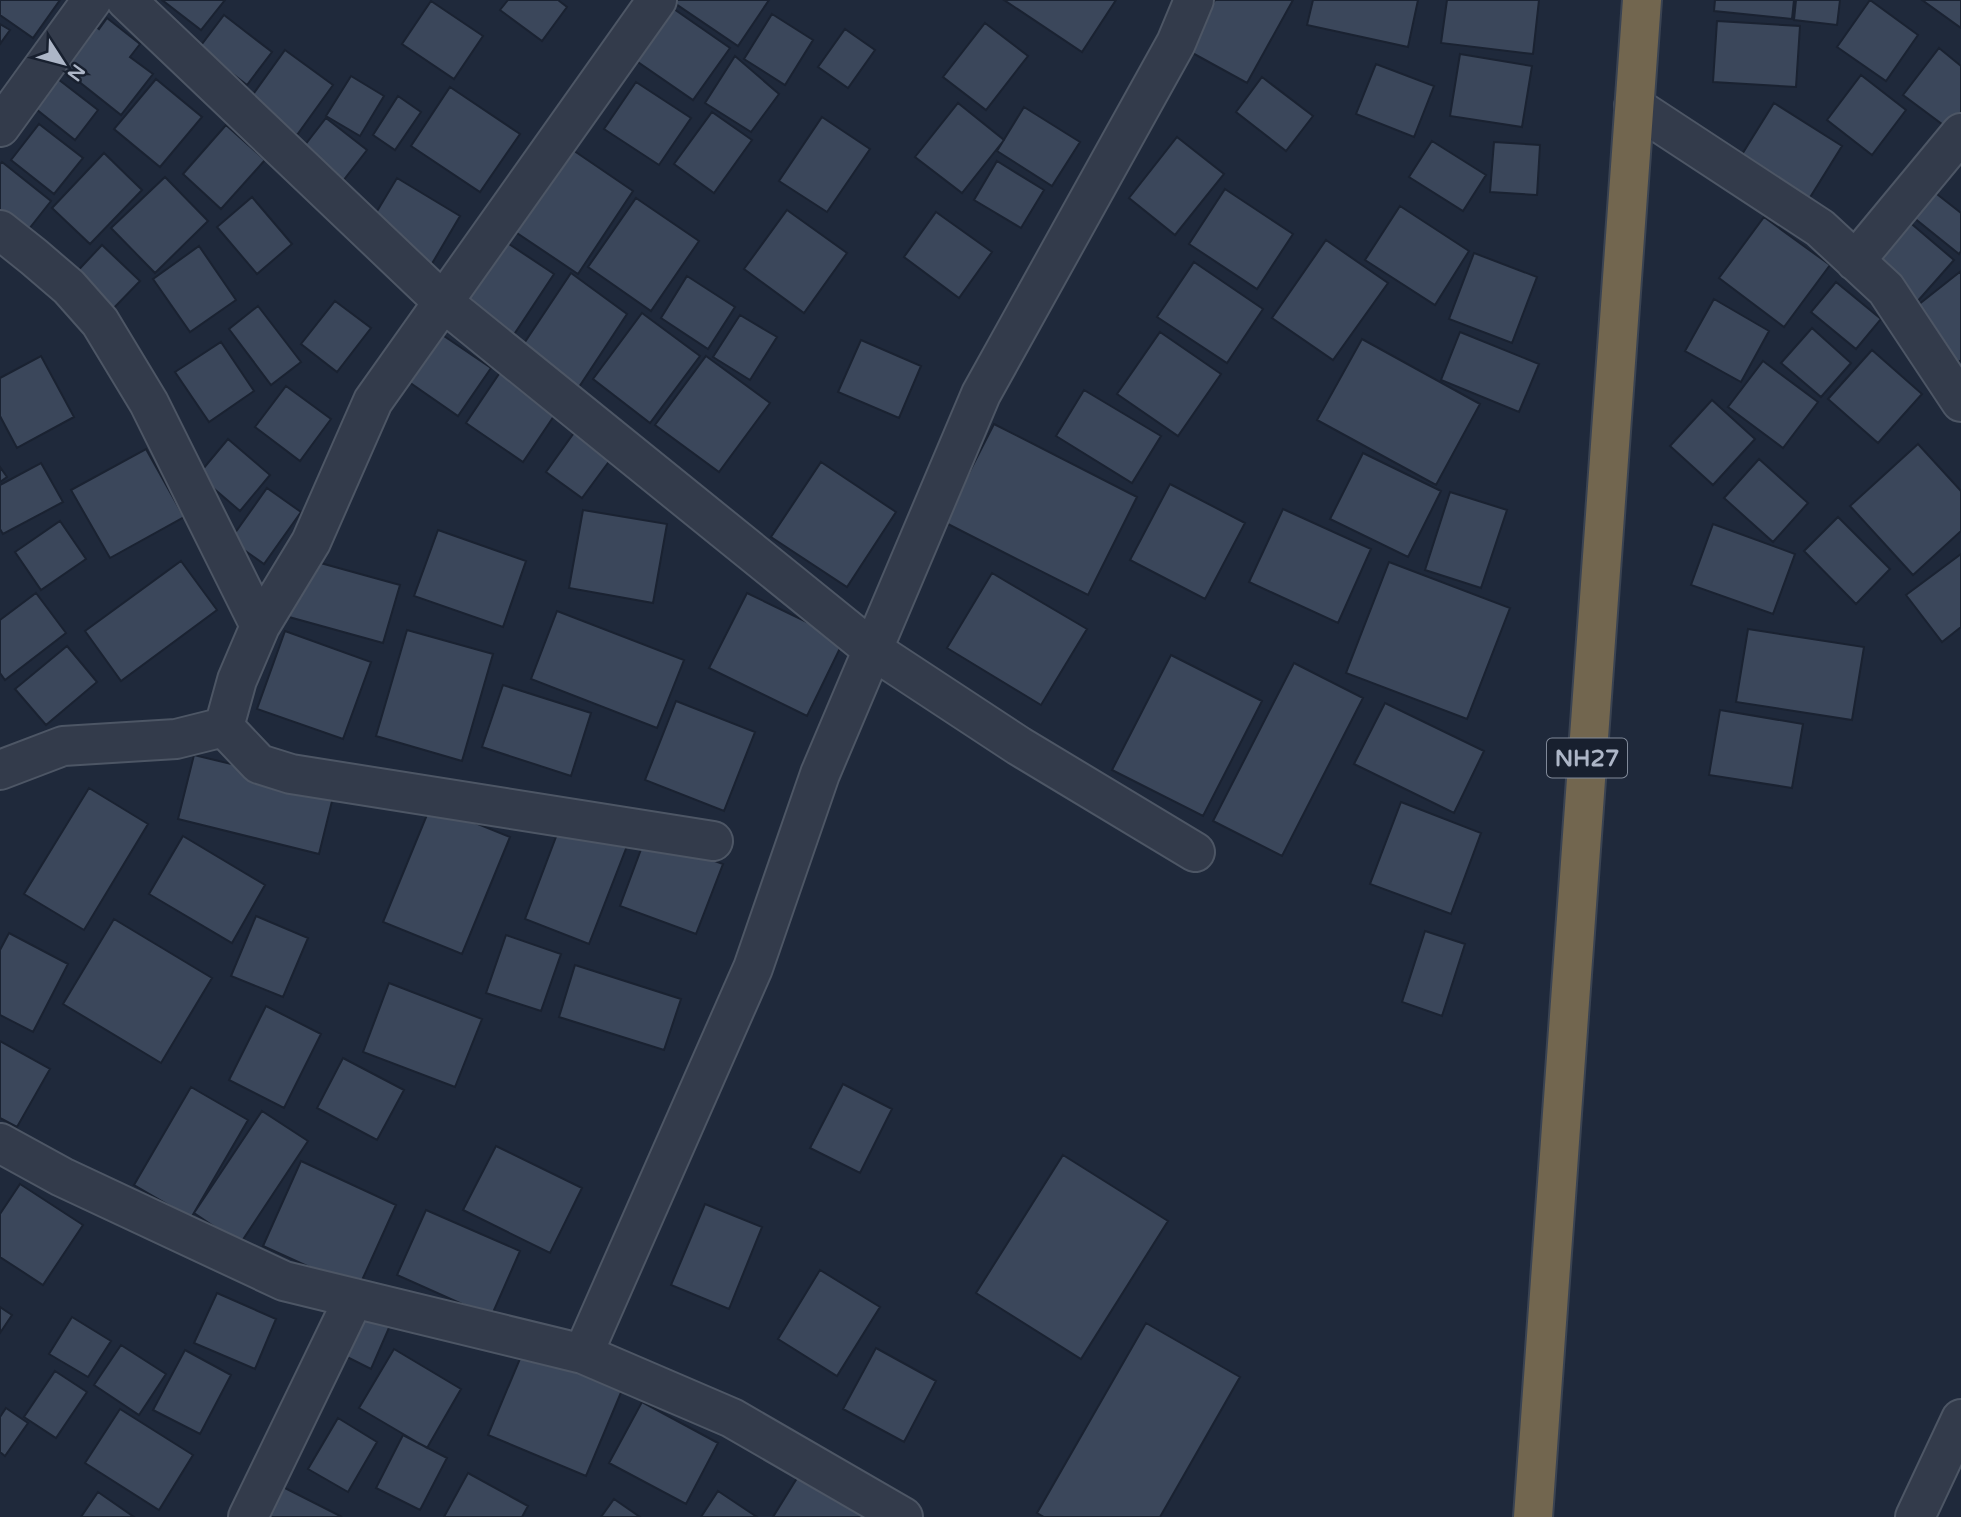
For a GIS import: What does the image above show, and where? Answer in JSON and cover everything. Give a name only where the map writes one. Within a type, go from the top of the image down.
[{"type":"highway","name":"NH27","points":[[1533,1517],[1642,0]]},
{"type":"street","points":[[0,127],[92,0]]},
{"type":"street","points":[[126,0],[443,302],[873,650],[1019,746],[1195,852]]},
{"type":"street","points":[[224,727],[237,680],[260,626],[311,542],[373,401],[657,0]]},
{"type":"street","points":[[583,1354],[753,968],[820,774],[981,394],[1176,43],[1194,0]]},
{"type":"street","points":[[1634,106],[1821,228],[1886,289],[1961,402]]},
{"type":"street","points":[[1855,261],[1961,133]]},
{"type":"street","points":[[0,230],[69,287],[100,322],[149,403],[260,626]]},
{"type":"street","points":[[0,771],[63,746],[176,739],[224,727]]},
{"type":"street","points":[[224,727],[259,764],[291,774],[713,841]]},
{"type":"street","points":[[3,1150],[284,1281],[583,1354],[732,1418],[903,1517]]},
{"type":"street","points":[[247,1517],[354,1298]]},
{"type":"street","points":[[1915,1517],[1961,1419]]},
{"type":"building","points":[[0,0],[60,0],[33,38],[0,15]]},
{"type":"building","points":[[162,0],[225,0],[201,30]]},
{"type":"building","points":[[508,0],[558,0],[567,7],[542,41],[500,10]]},
{"type":"building","points":[[670,0],[769,0],[738,46]]},
{"type":"building","points":[[1004,0],[1116,0],[1082,52]]},
{"type":"building","points":[[1215,0],[1293,0],[1247,83],[1187,50]]},
{"type":"building","points":[[1313,0],[1418,0],[1408,47],[1307,25]]},
{"type":"building","points":[[1447,0],[1539,0],[1533,54],[1441,43]]},
{"type":"building","points":[[1715,0],[1794,0],[1792,19],[1714,11]]},
{"type":"building","points":[[1796,0],[1840,0],[1837,25],[1794,20]]},
{"type":"building","points":[[1870,0],[1918,35],[1886,81],[1837,47]]},
{"type":"building","points":[[1922,0],[1961,0],[1961,28]]},
{"type":"building","points":[[431,1],[483,36],[454,79],[402,44]]},
{"type":"building","points":[[671,7],[730,48],[693,100],[635,60]]},
{"type":"building","points":[[772,14],[813,40],[785,85],[744,59]]},
{"type":"building","points":[[224,15],[272,52],[247,85],[199,48]]},
{"type":"building","points":[[107,18],[140,44],[130,57],[153,74],[121,115],[53,61],[86,19],[99,29]]},
{"type":"building","points":[[1717,21],[1800,26],[1796,87],[1713,82]]},
{"type":"building","points":[[985,23],[1028,56],[986,110],[943,77]]},
{"type":"building","points":[[0,24],[10,30],[0,44]]},
{"type":"building","points":[[845,29],[875,50],[848,88],[818,67]]},
{"type":"building","points":[[1939,48],[1961,66],[1961,115],[1950,130],[1903,95]]},
{"type":"building","points":[[285,50],[333,85],[297,135],[249,100]]},
{"type":"building","points":[[1460,54],[1532,66],[1522,127],[1450,116]]},
{"type":"building","points":[[735,56],[779,94],[751,132],[705,103]]},
{"type":"building","points":[[1376,64],[1434,86],[1414,137],[1356,114]]},
{"type":"building","points":[[1861,75],[1906,110],[1872,155],[1827,120]]},
{"type":"building","points":[[54,76],[98,110],[75,140],[31,105]]},
{"type":"building","points":[[351,76],[384,96],[360,136],[326,116]]},
{"type":"building","points":[[1262,77],[1313,116],[1286,151],[1236,112]]},
{"type":"building","points":[[156,79],[202,117],[160,167],[114,129]]},
{"type":"building","points":[[636,82],[691,118],[659,165],[604,129]]},
{"type":"building","points":[[450,87],[520,134],[480,192],[411,146]]},
{"type":"building","points":[[398,96],[421,112],[395,150],[373,135]]},
{"type":"building","points":[[958,103],[1004,140],[962,193],[915,157]]},
{"type":"building","points":[[1774,103],[1842,146],[1804,207],[1736,164]]},
{"type":"building","points":[[1024,107],[1080,142],[1052,186],[997,151]]},
{"type":"building","points":[[712,112],[752,140],[714,193],[674,164]]},
{"type":"building","points":[[822,117],[870,149],[827,212],[779,181]]},
{"type":"building","points":[[326,118],[367,150],[339,186],[298,154]]},
{"type":"building","points":[[39,124],[83,158],[54,194],[11,160]]},
{"type":"building","points":[[226,125],[265,160],[221,209],[183,174]]},
{"type":"building","points":[[1177,137],[1224,174],[1175,235],[1129,198]]},
{"type":"building","points":[[1432,141],[1486,175],[1463,211],[1409,177]]},
{"type":"building","points":[[1494,142],[1540,145],[1537,195],[1490,192]]},
{"type":"building","points":[[564,144],[633,191],[578,274],[508,227]]},
{"type":"building","points":[[104,153],[142,190],[90,244],[52,208]]},
{"type":"building","points":[[997,161],[1044,190],[1021,228],[974,200]]},
{"type":"building","points":[[2,162],[51,201],[21,239],[0,222]]},
{"type":"building","points":[[165,177],[208,221],[155,273],[111,228]]},
{"type":"building","points":[[397,178],[460,216],[430,267],[367,228]]},
{"type":"building","points":[[1225,189],[1293,234],[1257,289],[1189,244]]},
{"type":"building","points":[[1933,191],[1961,213],[1959,254],[1913,217]]},
{"type":"building","points":[[252,197],[292,244],[257,274],[217,227]]},
{"type":"building","points":[[636,198],[699,241],[651,311],[588,267]]},
{"type":"building","points":[[1400,206],[1469,251],[1435,305],[1365,260]]},
{"type":"building","points":[[787,210],[847,253],[804,313],[744,269]]},
{"type":"building","points":[[936,212],[992,252],[959,298],[904,257]]},
{"type":"building","points":[[1764,217],[1830,265],[1784,327],[1719,278]]},
{"type":"building","points":[[1907,220],[1954,260],[1916,303],[1869,262]]},
{"type":"building","points":[[1326,240],[1388,283],[1333,360],[1272,318]]},
{"type":"building","points":[[506,242],[554,274],[509,342],[461,309]]},
{"type":"building","points":[[102,245],[140,281],[108,314],[70,279]]},
{"type":"building","points":[[199,246],[236,300],[190,332],[153,279]]},
{"type":"building","points":[[1474,253],[1537,277],[1512,343],[1449,319]]},
{"type":"building","points":[[1194,262],[1263,309],[1227,363],[1157,317]]},
{"type":"building","points":[[1961,271],[1961,360],[1956,364],[1913,309]]},
{"type":"building","points":[[571,273],[627,314],[575,393],[517,354]]},
{"type":"building","points":[[687,276],[735,307],[708,349],[661,318]]},
{"type":"building","points":[[1836,282],[1881,319],[1856,349],[1811,312]]},
{"type":"building","points":[[1714,299],[1769,331],[1741,382],[1685,351]]},
{"type":"building","points":[[335,301],[371,328],[337,372],[301,344]]},
{"type":"building","points":[[258,306],[301,362],[271,385],[229,329]]},
{"type":"building","points":[[642,313],[700,356],[650,423],[593,379]]},
{"type":"building","points":[[740,315],[777,337],[750,380],[713,357]]},
{"type":"building","points":[[1812,328],[1851,363],[1821,397],[1781,363]]},
{"type":"building","points":[[1160,332],[1221,374],[1178,436],[1117,394]]},
{"type":"building","points":[[1460,332],[1539,364],[1519,412],[1441,380]]},
{"type":"building","points":[[441,334],[491,368],[458,416],[409,382]]},
{"type":"building","points":[[1362,339],[1480,404],[1436,485],[1317,420]]},
{"type":"building","points":[[861,340],[921,366],[899,418],[838,392]]},
{"type":"building","points":[[221,342],[254,391],[209,422],[175,372]]},
{"type":"building","points":[[1872,350],[1922,394],[1878,443],[1828,399]]},
{"type":"building","points":[[41,356],[74,417],[17,448],[0,416],[0,378]]},
{"type":"building","points":[[706,356],[770,403],[719,472],[655,425]]},
{"type":"building","points":[[1763,361],[1818,402],[1783,448],[1728,407]]},
{"type":"building","points":[[505,365],[562,404],[523,462],[466,423]]},
{"type":"building","points":[[286,386],[331,419],[300,461],[255,427]]},
{"type":"building","points":[[1084,390],[1161,436],[1132,483],[1056,436]]},
{"type":"building","points":[[1712,400],[1755,439],[1713,485],[1670,446]]},
{"type":"building","points":[[994,424],[1137,497],[1088,595],[944,522]]},
{"type":"building","points":[[576,430],[613,456],[582,498],[546,472]]},
{"type":"building","points":[[228,439],[270,475],[240,511],[198,475]]},
{"type":"building","points":[[1918,444],[1961,491],[1961,531],[1913,575],[1850,506]]},
{"type":"building","points":[[146,449],[184,517],[110,558],[71,490]]},
{"type":"building","points":[[1363,453],[1441,491],[1408,557],[1330,519]]},
{"type":"building","points":[[1759,459],[1808,503],[1773,542],[1724,498]]},
{"type":"building","points":[[821,462],[896,512],[847,587],[771,537]]},
{"type":"building","points":[[41,463],[63,502],[3,534],[0,529],[0,485]]},
{"type":"building","points":[[0,467],[7,477],[0,482]]},
{"type":"building","points":[[1170,484],[1245,523],[1205,599],[1130,560]]},
{"type":"building","points":[[267,488],[301,512],[264,564],[230,540]]},
{"type":"building","points":[[1450,492],[1507,510],[1481,588],[1425,570]]},
{"type":"building","points":[[1283,509],[1371,549],[1338,623],[1249,582]]},
{"type":"building","points":[[583,510],[667,524],[653,603],[569,588]]},
{"type":"building","points":[[1838,517],[1890,569],[1856,604],[1804,551]]},
{"type":"building","points":[[60,521],[86,559],[41,590],[15,552]]},
{"type":"building","points":[[1713,524],[1795,554],[1773,614],[1691,585]]},
{"type":"building","points":[[438,530],[526,561],[503,627],[414,596]]},
{"type":"building","points":[[1961,554],[1961,627],[1942,642],[1906,595]]},
{"type":"building","points":[[306,559],[400,585],[383,643],[289,617]]},
{"type":"building","points":[[181,561],[217,610],[121,681],[85,631]]},
{"type":"building","points":[[1389,562],[1510,608],[1467,719],[1346,673]]},
{"type":"building","points":[[992,573],[1087,629],[1041,705],[947,648]]},
{"type":"building","points":[[36,593],[66,633],[5,680],[0,673],[0,620]]},
{"type":"building","points":[[747,593],[844,640],[807,716],[709,668]]},
{"type":"building","points":[[557,611],[684,660],[657,728],[531,679]]},
{"type":"building","points":[[1748,629],[1864,647],[1852,720],[1736,702]]},
{"type":"building","points":[[407,630],[493,654],[462,761],[376,736]]},
{"type":"building","points":[[285,631],[371,662],[343,739],[257,709]]},
{"type":"building","points":[[67,646],[97,682],[46,725],[15,689]]},
{"type":"building","points":[[1171,655],[1262,701],[1203,816],[1112,770]]},
{"type":"building","points":[[1294,663],[1363,698],[1282,856],[1213,821]]},
{"type":"building","points":[[503,685],[591,713],[571,776],[482,747]]},
{"type":"building","points":[[676,701],[755,732],[724,811],[645,780]]},
{"type":"building","points":[[1385,703],[1484,751],[1454,813],[1354,764]]},
{"type":"building","points":[[1720,710],[1803,724],[1792,788],[1709,775]]},
{"type":"building","points":[[194,755],[335,789],[319,854],[178,819]]},
{"type":"building","points":[[89,788],[148,824],[84,930],[24,894]]},
{"type":"building","points":[[1401,802],[1481,833],[1451,914],[1370,884]]},
{"type":"building","points":[[431,805],[510,837],[462,954],[383,922]]},
{"type":"building","points":[[562,821],[627,846],[589,944],[525,919]]},
{"type":"building","points":[[183,836],[265,885],[232,943],[149,894]]},
{"type":"building","points":[[646,836],[723,864],[696,934],[620,906]]},
{"type":"building","points":[[256,916],[308,938],[283,997],[231,976]]},
{"type":"building","points":[[114,919],[212,978],[161,1063],[63,1004]]},
{"type":"building","points":[[1425,931],[1465,944],[1442,1016],[1402,1002]]},
{"type":"building","points":[[9,933],[68,964],[33,1032],[0,1015],[0,950]]},
{"type":"building","points":[[506,935],[561,954],[541,1011],[486,993]]},
{"type":"building","points":[[575,965],[681,999],[664,1050],[559,1017]]},
{"type":"building","points":[[389,983],[482,1019],[455,1087],[363,1052]]},
{"type":"building","points":[[266,1006],[321,1034],[284,1108],[229,1080]]},
{"type":"building","points":[[0,1041],[50,1069],[17,1127],[0,1118]]},
{"type":"building","points":[[343,1058],[404,1090],[377,1140],[317,1108]]},
{"type":"building","points":[[843,1084],[892,1109],[860,1173],[810,1148]]},
{"type":"building","points":[[191,1087],[248,1120],[191,1218],[134,1185]]},
{"type":"building","points":[[262,1111],[308,1141],[240,1244],[194,1213]]},
{"type":"building","points":[[496,1146],[582,1188],[550,1253],[463,1210]]},
{"type":"building","points":[[1063,1155],[1168,1221],[1081,1359],[976,1293]]},
{"type":"building","points":[[301,1161],[396,1205],[358,1289],[263,1246]]},
{"type":"building","points":[[20,1184],[83,1225],[43,1285],[0,1257],[0,1214]]},
{"type":"building","points":[[705,1204],[762,1227],[729,1309],[671,1285]]},
{"type":"building","points":[[426,1210],[520,1251],[491,1317],[397,1275]]},
{"type":"building","points":[[820,1270],[880,1307],[837,1376],[778,1339]]},
{"type":"building","points":[[217,1293],[276,1319],[255,1369],[194,1343]]},
{"type":"building","points":[[355,1304],[392,1321],[371,1369],[333,1350]]},
{"type":"building","points":[[0,1307],[12,1315],[0,1333]]},
{"type":"building","points":[[72,1317],[111,1341],[88,1377],[49,1354]]},
{"type":"building","points":[[1146,1323],[1240,1377],[1160,1517],[1044,1517],[1037,1513]]},
{"type":"building","points":[[527,1342],[625,1383],[586,1476],[488,1435]]},
{"type":"building","points":[[121,1345],[166,1374],[139,1415],[94,1385]]},
{"type":"building","points":[[876,1348],[936,1381],[904,1442],[843,1409]]},
{"type":"building","points":[[394,1349],[461,1389],[427,1448],[359,1408]]},
{"type":"building","points":[[185,1350],[231,1375],[200,1434],[153,1410]]},
{"type":"building","points":[[55,1371],[87,1392],[56,1438],[24,1417]]},
{"type":"building","points":[[642,1402],[718,1443],[686,1504],[609,1463]]},
{"type":"building","points":[[6,1408],[28,1423],[5,1456],[0,1452],[0,1417]]},
{"type":"building","points":[[120,1409],[193,1455],[159,1510],[85,1463]]},
{"type":"building","points":[[338,1418],[377,1442],[348,1492],[308,1469]]},
{"type":"building","points":[[403,1435],[447,1458],[420,1510],[376,1488]]},
{"type":"building","points":[[468,1473],[528,1506],[522,1517],[444,1517]]},
{"type":"building","points":[[799,1475],[865,1517],[773,1517]]},
{"type":"building","points":[[281,1486],[342,1517],[264,1517]]},
{"type":"building","points":[[718,1491],[757,1517],[701,1517]]},
{"type":"building","points":[[98,1492],[134,1517],[81,1517]]},
{"type":"building","points":[[614,1499],[640,1517],[601,1517]]}]
